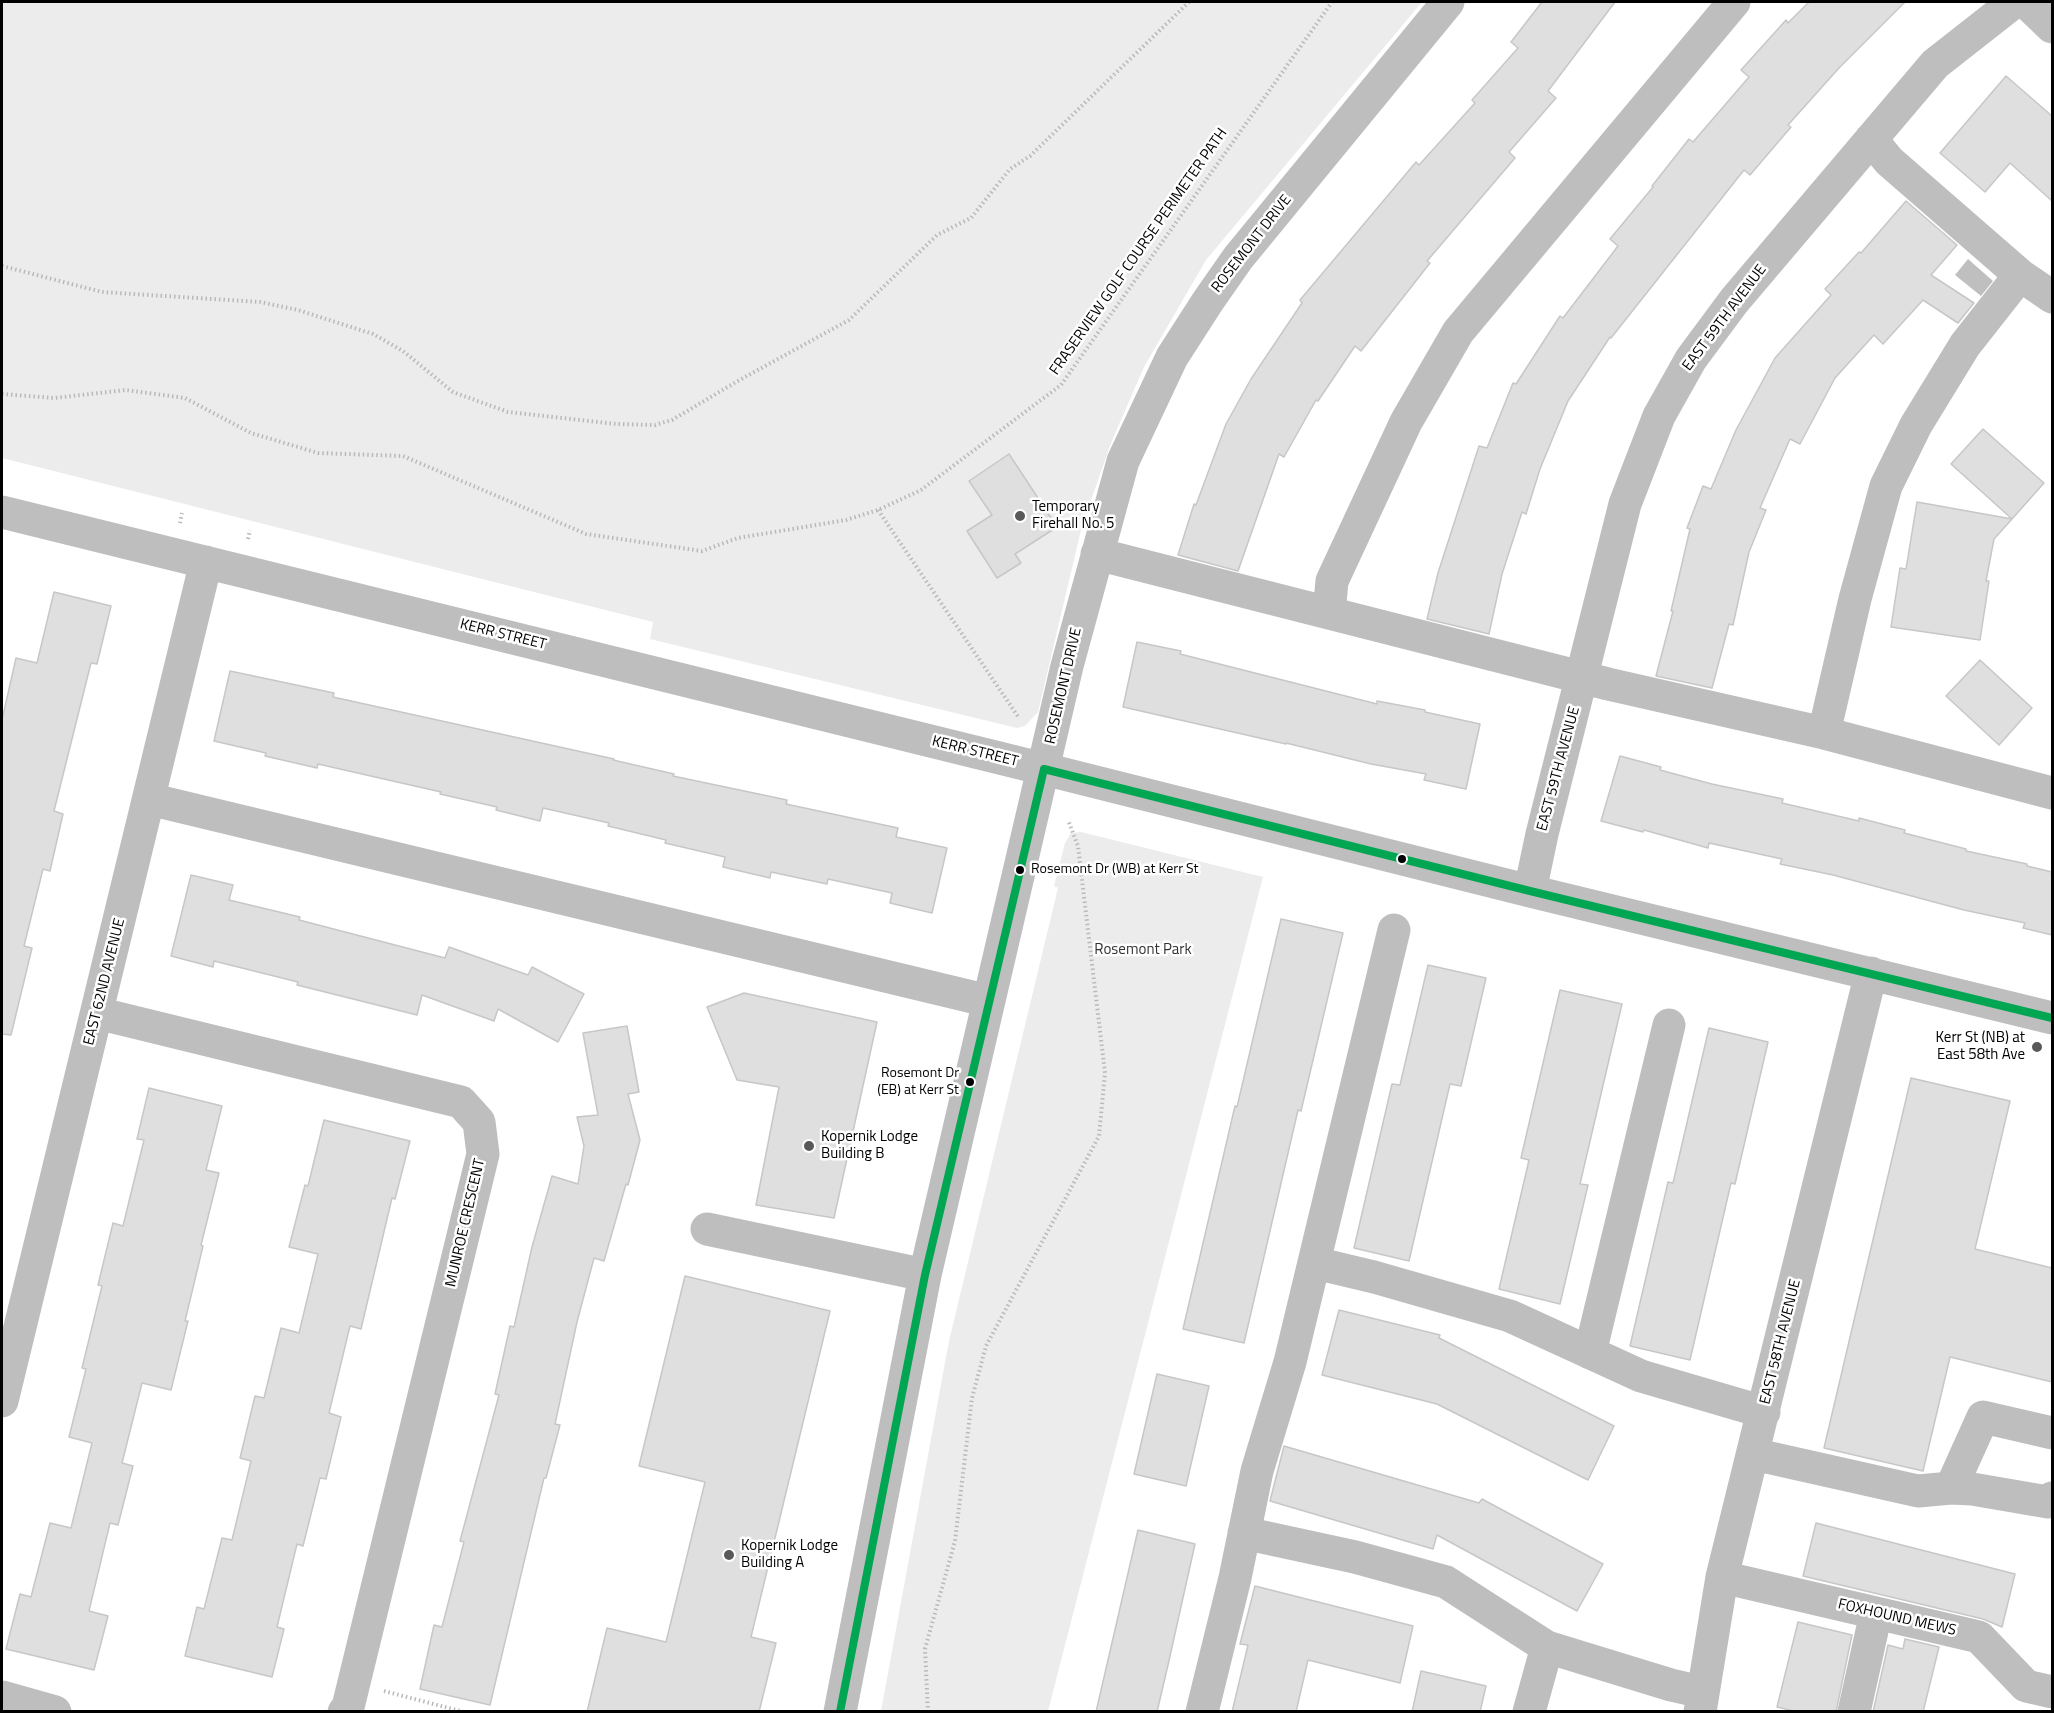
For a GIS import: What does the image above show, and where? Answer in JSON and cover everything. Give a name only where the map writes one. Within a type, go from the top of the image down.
[{"type":"street","name":"ROSEMONT DRIVE","points":[[840,1712],[925,1275],[1067,666],[1123,461],[1172,357],[1208,301],[1239,258],[1448,2]]},
{"type":"street","points":[[1329,613],[1332,581],[1406,422],[1458,332],[1734,2]]},
{"type":"street","name":"EAST 59TH AVENUE","points":[[1530,891],[1542,834],[1625,504],[1659,416],[1691,359],[1734,301],[1870,139],[1935,64],[2014,2]]},
{"type":"street","points":[[2026,2],[2052,27]]},
{"type":"street","points":[[1870,139],[1889,161],[2020,275],[2052,297]]},
{"type":"street","points":[[1824,733],[1855,599],[1886,486],[1916,424],[1965,345],[2020,275]]},
{"type":"street","name":"KERR STREET","points":[[2,512],[2052,1018]]},
{"type":"street","points":[[1096,554],[1583,677],[1824,733],[2052,793]]},
{"type":"street","name":"EAST 62ND AVENUE","points":[[2,1401],[206,562]]},
{"type":"street","points":[[149,799],[990,1001]]},
{"type":"street","points":[[1202,1712],[1257,1471],[1290,1362],[1394,930]]},
{"type":"street","name":"EAST 58TH AVENUE","points":[[1701,1702],[1722,1577],[1870,973]]},
{"type":"street","name":"MUNROE CRESCENT","points":[[97,1013],[461,1102],[479,1122],[483,1154],[348,1707],[344,1712]]},
{"type":"street","points":[[1590,1353],[1669,1025]]},
{"type":"street","points":[[707,1229],[925,1275]]},
{"type":"street","points":[[1315,1263],[1374,1277],[1510,1316],[1641,1376],[1764,1412]]},
{"type":"street","points":[[1951,1488],[1983,1417],[2052,1433]]},
{"type":"street","points":[[1753,1454],[1918,1491],[1972,1489],[2048,1503],[2052,1498]]},
{"type":"street","points":[[1244,1533],[1356,1557],[1446,1582],[1547,1647],[1671,1685],[1701,1702]]},
{"type":"street","name":"FOXHOUND MEWS","points":[[1722,1577],[1979,1636],[2026,1686],[2052,1692]]},
{"type":"street","points":[[1854,1712],[1876,1613]]},
{"type":"street","points":[[1529,1712],[1547,1647]]},
{"type":"street","points":[[2,1697],[55,1712]]},
{"type":"path","points":[[2,266],[102,292],[260,302],[298,310],[373,334],[403,351],[453,392],[507,412],[616,424],[655,425],[672,420],[849,320],[937,235],[971,218],[1010,169],[1030,156],[1189,2]]},
{"type":"path","name":"FRASERVIEW GOLF COURSE PERIMETER PATH","points":[[2,393],[54,398],[126,390],[185,398],[251,433],[318,453],[403,456],[586,534],[702,551],[738,538],[846,520],[878,510],[921,490],[1061,385],[1332,2]]},
{"type":"path","points":[[878,510],[1019,718]]},
{"type":"path","points":[[180,523],[182,513]]},
{"type":"path","points":[[248,539],[250,530]]},
{"type":"path","points":[[928,1712],[925,1649],[956,1541],[972,1398],[986,1346],[1099,1136],[1105,1073],[1078,846],[1068,820]]},
{"type":"path","points":[[383,1690],[464,1712]]},
{"type":"green space","points":[[2,2],[1422,2],[1206,260],[1144,367],[1111,443],[1082,526],[1038,712],[1025,726],[1017,728],[650,639],[653,622],[2,458]]},
{"type":"green space","name":"Rosemont Park","points":[[1081,832],[1263,877],[1048,1711],[881,1711],[949,1341],[1058,888],[1054,886],[1065,843],[1071,833]]},
{"type":"shaded area","points":[[1968,259],[1993,281],[1981,296],[1955,275]]},
{"type":"building","points":[[1542,2],[1615,2],[1548,91],[1556,98],[1509,152],[1515,158],[1427,261],[1430,263],[1361,351],[1355,346],[1318,401],[1316,400],[1284,457],[1279,454],[1238,571],[1178,555],[1194,504],[1196,505],[1226,424],[1251,379],[1302,303],[1300,300],[1416,162],[1419,165],[1475,103],[1472,100],[1518,48],[1511,42]]},
{"type":"building","points":[[1809,2],[1905,2],[1839,68],[1788,125],[1791,127],[1750,175],[1744,170],[1610,337],[1568,401],[1540,469],[1526,514],[1522,512],[1502,574],[1489,634],[1427,619],[1438,573],[1479,446],[1487,448],[1513,383],[1516,384],[1560,316],[1563,318],[1618,246],[1610,239],[1689,139],[1693,142],[1749,77],[1741,70],[1786,20],[1788,23]]},
{"type":"building","points":[[2006,76],[2052,116],[2052,201],[2010,163],[1985,192],[1940,153]]},
{"type":"building","points":[[1906,201],[1957,245],[1931,275],[1974,303],[1958,323],[1923,300],[1883,344],[1874,335],[1835,378],[1800,444],[1790,439],[1760,508],[1766,510],[1749,552],[1733,625],[1729,624],[1712,688],[1656,676],[1673,611],[1671,611],[1690,529],[1687,528],[1703,486],[1711,489],[1736,430],[1775,358],[1831,295],[1825,289],[1859,252],[1861,253]]},
{"type":"building","points":[[1983,429],[2044,483],[2012,519],[1951,464]]},
{"type":"building","name":"Temporary Firehall No. 5","points":[[1009,454],[1057,527],[1015,554],[1021,563],[997,578],[967,531],[992,515],[969,481]]},
{"type":"building","points":[[1917,502],[2012,519],[1994,539],[1986,581],[1989,581],[1980,640],[1891,627],[1900,568],[1906,569]]},
{"type":"building","points":[[54,592],[111,606],[97,664],[91,663],[54,811],[63,814],[50,871],[43,869],[24,946],[32,948],[11,1035],[2,1034],[2,720],[16,658],[37,663]]},
{"type":"building","points":[[1137,642],[1181,651],[1180,654],[1377,704],[1377,701],[1425,710],[1425,712],[1480,724],[1466,789],[1424,780],[1426,774],[1371,764],[1123,707]]},
{"type":"building","points":[[1980,660],[2032,708],[1999,745],[1946,696]]},
{"type":"building","points":[[230,671],[334,693],[333,697],[614,759],[674,774],[673,776],[787,800],[786,804],[898,828],[896,837],[947,848],[932,913],[890,903],[892,893],[828,879],[827,884],[771,872],[770,878],[723,867],[725,857],[665,843],[666,840],[608,826],[609,823],[543,808],[540,821],[496,810],[497,807],[440,794],[441,792],[318,764],[317,768],[214,741]]},
{"type":"building","points":[[1620,756],[1712,784],[1783,799],[1782,803],[1859,821],[1859,818],[1905,830],[1904,833],[1966,849],[1966,851],[2027,864],[2027,866],[2052,872],[2052,935],[2023,928],[2025,923],[1780,864],[1782,859],[1709,843],[1708,848],[1601,821]]},
{"type":"building","points":[[191,875],[233,885],[229,900],[300,917],[299,920],[445,958],[449,947],[528,975],[532,967],[584,994],[558,1042],[498,1009],[494,1021],[422,995],[417,1015],[297,985],[298,982],[214,961],[213,967],[171,956]]},
{"type":"building","points":[[1281,919],[1343,933],[1301,1111],[1298,1110],[1244,1343],[1183,1329]]},
{"type":"building","points":[[1428,965],[1486,978],[1461,1086],[1450,1084],[1409,1261],[1354,1248],[1392,1084],[1400,1085]]},
{"type":"building","points":[[1560,990],[1622,1004],[1580,1184],[1588,1185],[1560,1304],[1499,1289],[1529,1160],[1521,1158]]},
{"type":"building","name":"Kopernik Lodge Building B","points":[[744,993],[877,1022],[834,1218],[756,1205],[779,1087],[737,1080],[707,1007]]},
{"type":"building","points":[[627,1026],[639,1092],[628,1094],[640,1140],[604,1261],[594,1258],[577,1322],[555,1424],[560,1425],[546,1478],[544,1478],[490,1705],[420,1689],[434,1625],[442,1627],[464,1542],[460,1541],[499,1395],[495,1394],[510,1326],[514,1327],[532,1247],[552,1176],[578,1184],[584,1146],[577,1117],[598,1115],[583,1033]]},
{"type":"building","points":[[1709,1028],[1768,1042],[1735,1184],[1731,1183],[1690,1360],[1630,1346],[1668,1182],[1673,1183]]},
{"type":"building","points":[[1911,1078],[2010,1101],[1975,1249],[2052,1268],[2052,1382],[1950,1357],[1923,1471],[1824,1448]]},
{"type":"building","points":[[149,1088],[222,1106],[206,1170],[219,1173],[201,1245],[203,1246],[185,1321],[188,1321],[171,1390],[142,1383],[122,1463],[133,1466],[118,1525],[110,1523],[89,1611],[108,1616],[94,1670],[6,1649],[20,1594],[31,1597],[50,1523],[71,1528],[92,1443],[69,1437],[86,1369],[82,1368],[102,1286],[98,1285],[113,1223],[123,1226],[144,1140],[137,1139]]},
{"type":"building","points":[[324,1120],[410,1141],[395,1199],[392,1198],[361,1329],[350,1326],[329,1413],[341,1417],[326,1479],[320,1478],[303,1546],[297,1544],[277,1627],[284,1629],[272,1677],[185,1656],[197,1607],[204,1609],[222,1538],[232,1540],[251,1461],[240,1458],[255,1396],[264,1398],[281,1328],[299,1333],[318,1254],[289,1247],[305,1185],[308,1186]]},
{"type":"building","name":"Kopernik Lodge Building A","points":[[685,1276],[830,1311],[751,1637],[776,1643],[759,1712],[587,1712],[607,1628],[666,1642],[705,1482],[639,1466]]},
{"type":"building","points":[[1339,1310],[1440,1335],[1439,1338],[1614,1426],[1588,1480],[1437,1404],[1322,1375]]},
{"type":"building","points":[[1157,1374],[1209,1386],[1186,1486],[1134,1474]]},
{"type":"building","points":[[1284,1446],[1479,1503],[1482,1499],[1603,1564],[1577,1611],[1437,1535],[1433,1549],[1270,1501]]},
{"type":"building","points":[[1816,1523],[2015,1574],[2002,1627],[1983,1619],[1803,1576]]},
{"type":"building","points":[[1138,1530],[1195,1544],[1168,1665],[1157,1712],[1096,1712]]},
{"type":"building","points":[[1255,1586],[1413,1626],[1400,1683],[1308,1660],[1296,1712],[1232,1712],[1248,1645],[1240,1644]]},
{"type":"building","points":[[1798,1622],[1852,1635],[1836,1712],[1798,1712],[1777,1707]]},
{"type":"building","points":[[1905,1639],[1939,1647],[1923,1712],[1873,1712],[1888,1645],[1903,1649]]},
{"type":"building","points":[[1421,1671],[1486,1686],[1480,1712],[1412,1712]]},
{"type":"transit line","points":[[1044,769],[1530,891],[2052,1018]]},
{"type":"transit line","points":[[840,1712],[925,1275],[1044,769]]},
{"type":"place","name":"Temporary Firehall No. 5","points":[[1020,516]]},
{"type":"place","name":"Rosemont Dr (WB) at Kerr St","points":[[1020,870]]},
{"type":"place","name":"Kerr St (NB) at East 58th Ave","points":[[2037,1047]]},
{"type":"place","name":"Rosemont Dr (EB) at Kerr St","points":[[970,1082]]},
{"type":"place","name":"Kopernik Lodge Building B","points":[[809,1146]]},
{"type":"place","name":"Kopernik Lodge Building A","points":[[729,1555]]}]
